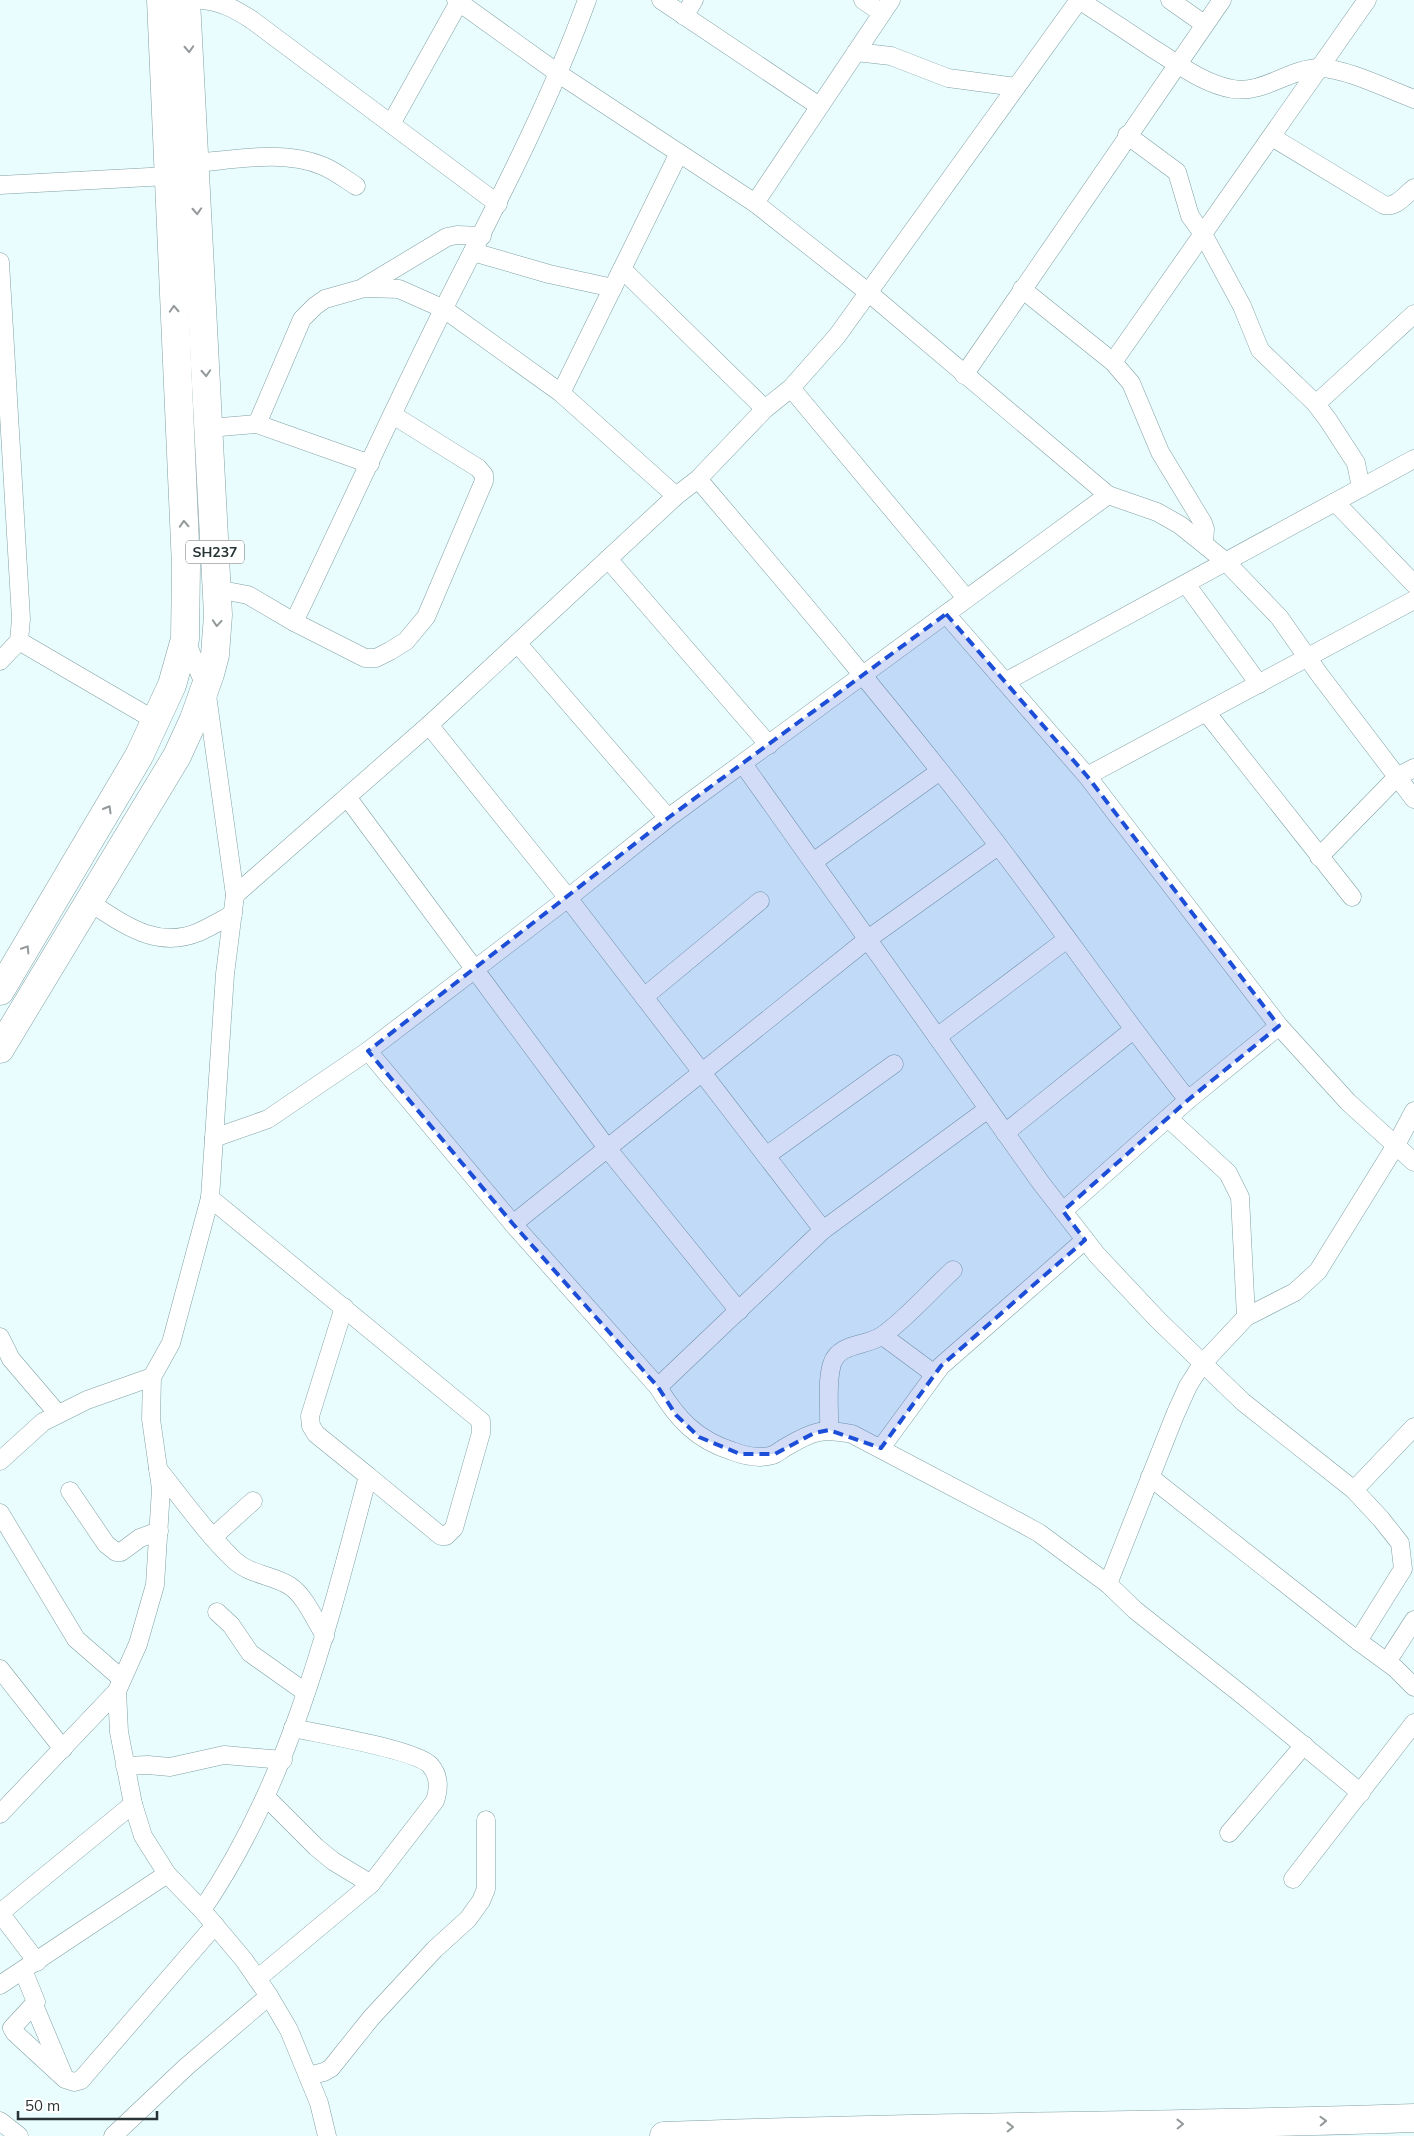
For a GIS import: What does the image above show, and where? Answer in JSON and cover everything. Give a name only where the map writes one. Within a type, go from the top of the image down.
[{"type":"main road","name":"SH237","points":[[0,991],[134,765],[172,685],[185,639],[186,566],[161,0]]},
{"type":"main road","name":"SH237","points":[[0,1049],[177,756],[206,688],[215,656],[218,616],[186,0]]},
{"type":"main road","points":[[664,2136],[783,2131],[1275,2123],[1414,2118]]},
{"type":"street","points":[[202,0],[216,2],[233,8],[246,16],[498,204]]},
{"type":"street","points":[[294,622],[444,309],[498,204],[559,74],[587,0]]},
{"type":"street","points":[[661,0],[819,106]]},
{"type":"street","points":[[684,16],[694,0]]},
{"type":"street","points":[[755,203],[886,6],[863,0]]},
{"type":"street","points":[[235,895],[429,725],[518,644],[676,496],[698,479],[765,409],[791,388],[837,336],[869,293],[1079,0],[1176,63],[1212,83],[1234,89],[1254,88],[1320,68],[1342,72],[1414,99]]},
{"type":"street","points":[[1170,0],[1204,24]]},
{"type":"street","points":[[964,375],[1176,63],[1222,0]]},
{"type":"street","points":[[1113,362],[1367,0]]},
{"type":"street","points":[[391,124],[457,1],[559,74],[755,203],[869,293],[1108,495],[1157,512],[1204,542],[1279,617],[1414,799]]},
{"type":"street","points":[[856,52],[891,56],[948,78],[1016,87]]},
{"type":"street","points":[[1127,135],[1177,172],[1190,216],[1203,234],[1242,306],[1260,350],[1316,404],[1351,451],[1356,463],[1361,488]]},
{"type":"street","points":[[1272,137],[1384,205],[1396,204],[1414,188]]},
{"type":"street","points":[[561,392],[679,153]]},
{"type":"street","points":[[194,163],[272,157],[294,158],[321,165],[356,186]]},
{"type":"street","points":[[0,184],[168,176]]},
{"type":"street","points":[[257,424],[302,319],[307,313],[325,300],[364,288],[447,238],[457,235],[482,236]]},
{"type":"street","points":[[474,252],[549,274],[613,288]]},
{"type":"street","points":[[0,262],[5,427],[21,589],[19,641],[0,661]]},
{"type":"street","points":[[622,269],[765,409]]},
{"type":"street","points":[[364,288],[399,289],[444,309],[561,392],[676,496]]},
{"type":"street","points":[[1022,289],[1113,362],[1130,383],[1164,459],[1203,522],[1205,529],[1204,542]]},
{"type":"street","points":[[1316,404],[1414,314]]},
{"type":"street","points":[[791,388],[966,598]]},
{"type":"street","points":[[216,589],[248,595],[294,622],[354,653],[376,658],[406,641],[426,617],[484,481],[484,475],[478,468],[393,414]]},
{"type":"street","points":[[209,428],[257,424],[370,464]]},
{"type":"street","points":[[1005,682],[1414,459]]},
{"type":"street","points":[[698,479],[864,676],[940,771],[998,846],[1133,1030],[1188,1100]]},
{"type":"street","points":[[214,1138],[268,1118],[368,1050],[568,898],[668,818],[864,676],[966,598],[1108,495]]},
{"type":"street","points":[[1335,502],[1414,584]]},
{"type":"street","points":[[608,559],[770,745]]},
{"type":"street","points":[[1186,584],[1259,684]]},
{"type":"street","points":[[1087,776],[1414,600]]},
{"type":"street","points":[[946,614],[1087,776],[1280,1026],[1348,1102],[1414,1162]]},
{"type":"street","points":[[0,1814],[63,1749],[119,1685],[138,1644],[155,1585],[161,1488],[151,1419],[152,1377],[171,1343],[210,1198],[225,974],[235,895],[206,688],[185,639]]},
{"type":"street","points":[[19,641],[156,720]]},
{"type":"street","points":[[518,644],[668,818]]},
{"type":"street","points":[[1206,712],[1352,897]]},
{"type":"street","points":[[429,725],[568,898],[823,1230]]},
{"type":"street","points":[[743,764],[1004,1133],[1097,1255],[1202,1364],[1287,1439],[1354,1490],[1400,1543],[1403,1569],[1358,1641]]},
{"type":"street","points":[[1319,857],[1397,778],[1414,768]]},
{"type":"street","points":[[813,862],[940,771]]},
{"type":"street","points":[[347,797],[607,1148],[739,1311]]},
{"type":"street","points":[[513,1224],[868,940],[998,846]]},
{"type":"street","points":[[644,997],[760,901]]},
{"type":"street","points":[[89,902],[134,931],[159,937],[181,937],[199,932],[233,914]]},
{"type":"street","points":[[937,1037],[1067,939]]},
{"type":"street","points":[[1063,1211],[1188,1100],[1280,1026]]},
{"type":"street","points":[[1004,1133],[1133,1030]]},
{"type":"street","points":[[368,1050],[513,1224],[658,1387],[676,1415],[699,1437],[714,1446],[740,1454],[761,1457],[775,1454],[814,1433],[830,1430],[852,1434],[881,1448],[1039,1533],[1108,1584],[1134,1610],[1362,1792]]},
{"type":"street","points":[[766,1156],[894,1064]]},
{"type":"street","points":[[658,1387],[823,1230],[988,1109]]},
{"type":"street","points":[[1108,1584],[1174,1415],[1188,1386],[1202,1364],[1246,1317],[1295,1292],[1308,1283],[1324,1263],[1396,1145],[1414,1110]]},
{"type":"street","points":[[1168,1118],[1228,1173],[1235,1183],[1240,1197],[1246,1317]]},
{"type":"street","points":[[210,1198],[476,1414],[482,1426],[454,1528],[446,1536],[441,1536],[316,1434],[311,1426],[310,1416],[344,1307]]},
{"type":"street","points":[[881,1448],[933,1374],[1085,1240]]},
{"type":"street","points":[[830,1430],[830,1377],[832,1364],[836,1356],[842,1351],[883,1336],[953,1270]]},
{"type":"street","points":[[883,1336],[933,1374]]},
{"type":"street","points":[[0,1337],[11,1359],[58,1414]]},
{"type":"street","points":[[0,1461],[43,1422],[87,1400],[152,1377]]},
{"type":"street","points":[[1354,1490],[1414,1427]]},
{"type":"street","points":[[158,1468],[213,1537],[242,1566],[294,1589],[325,1636]]},
{"type":"street","points":[[202,1910],[223,1878],[266,1797],[283,1760],[325,1636],[368,1476]]},
{"type":"street","points":[[1150,1477],[1387,1662],[1414,1687]]},
{"type":"street","points":[[70,1491],[106,1544],[116,1552],[121,1552],[140,1538],[159,1531]]},
{"type":"street","points":[[213,1537],[253,1502]]},
{"type":"street","points":[[0,1513],[76,1638],[119,1685],[119,1732],[133,1804],[143,1836],[167,1874],[215,1925],[269,1996],[289,2030],[319,2103],[327,2136]]},
{"type":"street","points":[[216,1612],[231,1625],[250,1653],[305,1692]]},
{"type":"street","points":[[1387,1662],[1414,1620]]},
{"type":"street","points":[[0,1669],[63,1749]]},
{"type":"street","points":[[1293,1879],[1414,1723]]},
{"type":"street","points":[[257,1979],[371,1884],[435,1801],[439,1786],[431,1766],[412,1754],[293,1728]]},
{"type":"street","points":[[1229,1833],[1304,1745]]},
{"type":"street","points":[[125,1766],[148,1765],[170,1767],[224,1755],[283,1760]]},
{"type":"street","points":[[266,1797],[316,1847],[333,1861],[371,1884]]},
{"type":"street","points":[[65,2079],[34,2005],[35,1996],[30,1966],[0,1913],[133,1804]]},
{"type":"street","points":[[308,2076],[331,2068],[371,2018],[435,1950],[468,1919],[481,1901],[486,1889],[486,1820]]},
{"type":"street","points":[[0,1985],[167,1874]]},
{"type":"street","points":[[34,2005],[12,2028],[15,2033],[65,2079],[74,2082],[81,2080],[215,1925]]},
{"type":"street","points":[[113,2136],[186,2067],[269,1996]]},
{"type":"street","points":[[0,2121],[19,2136]]},
{"type":"highlighted area","points":[[946,614],[1087,776],[1279,1026],[1188,1100],[1063,1211],[1085,1240],[941,1366],[881,1448],[829,1430],[814,1433],[775,1454],[740,1454],[699,1437],[676,1415],[658,1387],[513,1224],[368,1051],[668,818]]}]
